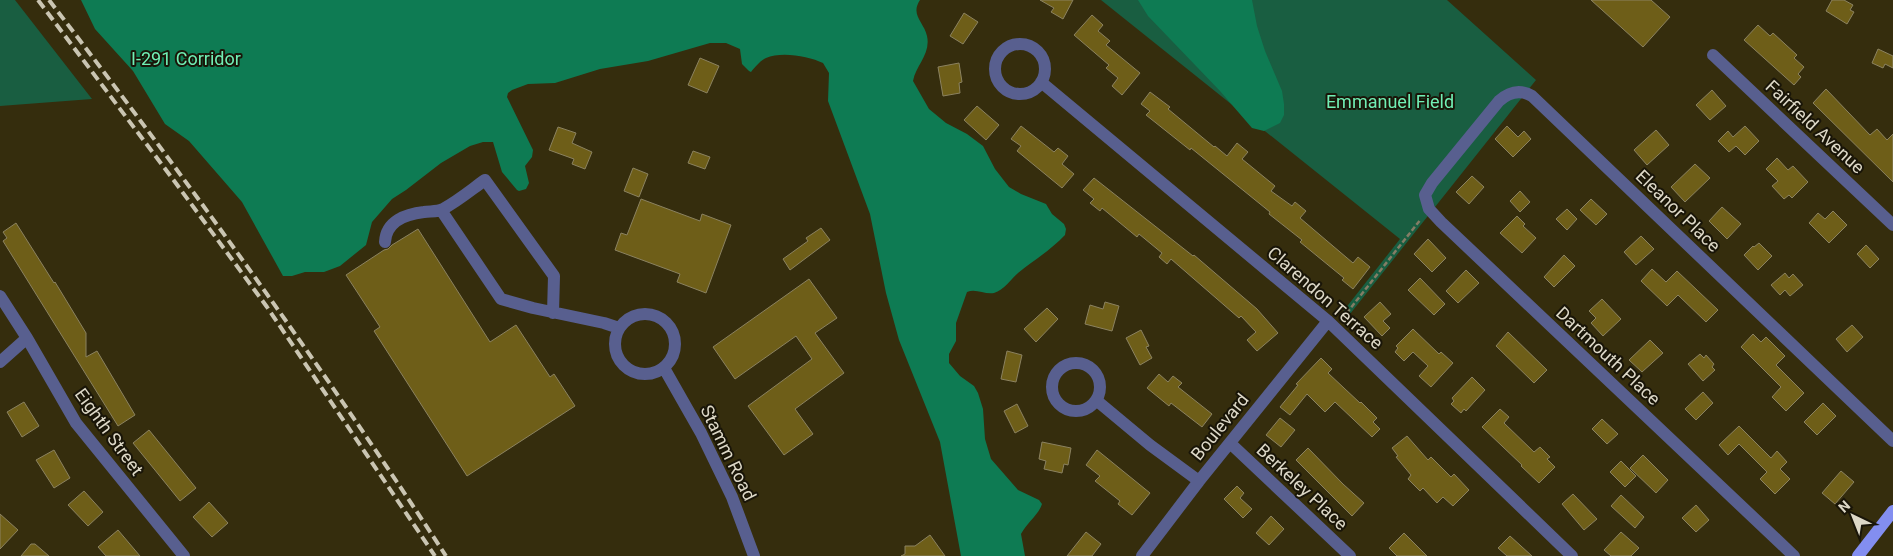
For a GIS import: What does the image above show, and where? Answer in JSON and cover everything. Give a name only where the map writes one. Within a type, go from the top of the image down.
[{"type":"main road","points":[[1858,556],[1893,510]]},
{"type":"street","name":"Fairfield Avenue","points":[[1713,55],[1893,225]]},
{"type":"street","name":"Clarendon Terrace","points":[[1041,82],[1332,324],[1572,556]]},
{"type":"street","name":"Eleanor Place","points":[[1429,209],[1426,196],[1440,172],[1507,94],[1526,92],[1893,441]]},
{"type":"street","points":[[385,242],[389,227],[396,221],[408,215],[441,210],[485,180],[554,276],[553,313]]},
{"type":"street","name":"Dartmouth Place","points":[[1429,209],[1794,556]]},
{"type":"street","points":[[441,210],[501,299],[619,328]]},
{"type":"street","name":"Eighth Street","points":[[0,296],[28,338],[76,423],[184,556]]},
{"type":"street","points":[[638,314],[650,314],[661,318],[670,325],[675,336],[676,348],[672,359],[664,368],[653,373],[641,374],[630,370],[621,362],[616,352],[616,340],[619,328],[627,320],[638,314]]},
{"type":"street","name":"Boulevard","points":[[1142,556],[1230,443],[1332,324]]},
{"type":"street","points":[[0,362],[28,338]]},
{"type":"street","name":"Stamm Road","points":[[664,368],[701,433],[732,497],[754,556]]},
{"type":"street","points":[[1096,400],[1150,445],[1199,481]]},
{"type":"street","name":"Berkeley Place","points":[[1230,443],[1350,556]]},
{"type":"path","points":[[1332,324],[1429,209]]},
{"type":"green space","name":"I-291 Corridor","points":[[0,0],[15,0],[92,99],[0,106]]},
{"type":"green space","points":[[81,0],[920,0],[916,10],[928,42],[925,54],[913,81],[929,109],[946,123],[967,134],[983,146],[995,169],[1009,187],[1046,204],[1052,214],[1064,224],[1066,229],[1065,235],[1060,240],[1001,289],[994,293],[967,292],[956,323],[956,341],[949,354],[949,363],[960,376],[974,386],[978,393],[983,409],[985,439],[991,459],[1018,490],[1039,500],[1042,504],[1021,534],[1025,556],[961,556],[940,442],[899,340],[886,293],[870,214],[828,101],[829,73],[823,63],[803,56],[779,55],[764,59],[751,72],[742,64],[740,49],[726,43],[710,43],[648,61],[600,69],[555,83],[528,84],[512,90],[508,93],[507,97],[533,150],[532,157],[525,166],[529,183],[526,189],[517,190],[502,172],[493,142],[483,142],[470,146],[441,163],[392,199],[372,222],[366,245],[340,266],[324,272],[305,272],[292,276],[283,276],[242,202],[189,141],[165,124],[133,71],[95,29]]},
{"type":"green space","name":"Emmanuel Field","points":[[1101,0],[1447,0],[1536,80],[1346,319],[1341,314],[1400,239]]},
{"type":"green space","points":[[1138,0],[1252,0],[1257,26],[1265,51],[1282,91],[1284,115],[1280,123],[1264,131],[1252,128],[1220,91],[1148,16]]},
{"type":"building","points":[[1040,0],[1073,0],[1063,19],[1051,12],[1054,8]]},
{"type":"building","points":[[1591,0],[1651,0],[1670,17],[1643,47]]},
{"type":"building","points":[[1832,0],[1844,0],[1853,5],[1850,10],[1854,12],[1847,24],[1826,11]]},
{"type":"building","points":[[964,13],[978,22],[963,44],[950,36]]},
{"type":"building","points":[[1092,15],[1103,25],[1098,31],[1110,41],[1106,45],[1140,73],[1122,95],[1112,86],[1118,78],[1106,68],[1109,65],[1074,35]]},
{"type":"building","points":[[1758,25],[1770,36],[1773,33],[1797,55],[1794,58],[1804,67],[1798,74],[1801,77],[1794,85],[1744,40]]},
{"type":"building","points":[[1878,49],[1893,56],[1893,68],[1885,64],[1883,68],[1872,63]]},
{"type":"building","points":[[700,58],[719,66],[707,93],[688,85]]},
{"type":"building","points":[[959,63],[962,82],[959,83],[960,93],[943,96],[938,67]]},
{"type":"building","points":[[1826,89],[1870,135],[1877,129],[1887,140],[1893,134],[1893,182],[1813,103]]},
{"type":"building","points":[[1712,90],[1726,106],[1710,120],[1696,105]]},
{"type":"building","points":[[1150,92],[1170,107],[1168,109],[1227,156],[1237,143],[1248,152],[1242,159],[1275,186],[1271,191],[1292,206],[1295,202],[1306,211],[1300,218],[1353,263],[1358,257],[1370,267],[1353,289],[1342,280],[1344,278],[1300,242],[1302,240],[1269,214],[1270,212],[1191,148],[1190,150],[1146,115],[1150,111],[1141,104]]},
{"type":"building","points":[[977,106],[999,125],[986,140],[964,120]]},
{"type":"building","points":[[1021,126],[1054,152],[1058,148],[1068,156],[1062,164],[1074,174],[1062,188],[1017,151],[1021,146],[1011,139]]},
{"type":"building","points":[[1507,126],[1518,137],[1524,131],[1531,139],[1513,157],[1495,139]]},
{"type":"building","points":[[1745,126],[1759,141],[1745,155],[1736,146],[1729,152],[1718,141],[1728,131],[1733,137]]},
{"type":"building","points":[[558,127],[576,133],[572,143],[592,152],[585,169],[572,164],[574,159],[549,150]]},
{"type":"building","points":[[1656,130],[1669,145],[1647,165],[1634,150]]},
{"type":"building","points":[[693,151],[710,157],[705,169],[688,163]]},
{"type":"building","points":[[1777,158],[1788,170],[1793,166],[1808,182],[1792,198],[1789,195],[1784,199],[1772,186],[1778,181],[1766,169]]},
{"type":"building","points":[[1695,164],[1710,178],[1685,202],[1671,187]]},
{"type":"building","points":[[633,168],[648,174],[639,197],[624,191]]},
{"type":"building","points":[[1472,176],[1484,187],[1469,204],[1456,192]]},
{"type":"building","points":[[1094,178],[1194,255],[1257,309],[1278,333],[1257,351],[1247,340],[1256,332],[1241,316],[1239,318],[1171,259],[1167,264],[1159,257],[1162,253],[1139,234],[1137,237],[1102,208],[1100,211],[1090,203],[1094,199],[1083,190]]},
{"type":"building","points":[[1520,191],[1530,202],[1520,212],[1510,201]]},
{"type":"building","points":[[641,199],[700,221],[702,214],[731,225],[706,293],[677,282],[680,274],[615,250],[621,233],[627,235]]},
{"type":"building","points":[[1591,199],[1607,214],[1596,225],[1580,210]]},
{"type":"building","points":[[1722,207],[1741,224],[1727,239],[1709,221]]},
{"type":"building","points":[[1567,209],[1577,219],[1567,230],[1556,219]]},
{"type":"building","points":[[1833,211],[1847,225],[1829,243],[1809,223],[1818,213],[1825,219]]},
{"type":"building","points":[[1517,216],[1525,224],[1523,226],[1536,238],[1522,253],[1500,233]]},
{"type":"building","points":[[16,223],[86,333],[86,357],[97,351],[135,415],[118,426],[3,241],[7,238],[3,232]]},
{"type":"building","points":[[821,228],[830,240],[790,270],[783,259],[808,241],[806,238]]},
{"type":"building","points":[[418,229],[490,342],[516,325],[550,377],[554,374],[575,406],[467,476],[374,331],[380,327],[346,275]]},
{"type":"building","points":[[1641,236],[1654,249],[1636,265],[1624,252]]},
{"type":"building","points":[[1428,239],[1446,258],[1432,272],[1414,254]]},
{"type":"building","points":[[1759,243],[1772,256],[1758,270],[1744,255]]},
{"type":"building","points":[[1866,245],[1879,259],[1870,268],[1857,254]]},
{"type":"building","points":[[1564,255],[1575,266],[1554,287],[1544,277]]},
{"type":"building","points":[[1652,269],[1666,282],[1677,271],[1718,310],[1706,322],[1678,295],[1667,306],[1641,281]]},
{"type":"building","points":[[1466,270],[1479,283],[1458,303],[1446,291]]},
{"type":"building","points":[[1785,273],[1789,278],[1793,274],[1803,285],[1790,296],[1785,290],[1780,295],[1771,285]]},
{"type":"building","points":[[1420,278],[1445,304],[1434,315],[1408,290]]},
{"type":"building","points":[[809,279],[837,318],[815,333],[844,373],[795,409],[813,434],[784,455],[748,406],[812,359],[796,336],[735,379],[713,347]]},
{"type":"building","points":[[1602,299],[1621,319],[1603,336],[1591,323],[1596,318],[1589,311]]},
{"type":"building","points":[[1105,302],[1119,306],[1112,331],[1085,324],[1090,305],[1103,309]]},
{"type":"building","points":[[1380,302],[1391,314],[1383,321],[1390,328],[1382,336],[1364,317]]},
{"type":"building","points":[[1047,308],[1058,319],[1036,342],[1024,329]]},
{"type":"building","points":[[1852,325],[1863,337],[1847,352],[1836,339]]},
{"type":"building","points":[[1413,329],[1439,354],[1441,352],[1453,363],[1431,387],[1419,376],[1428,366],[1413,352],[1404,361],[1395,352],[1398,348],[1396,346]]},
{"type":"building","points":[[1141,330],[1149,346],[1146,347],[1152,358],[1140,365],[1126,338]]},
{"type":"building","points":[[1508,332],[1547,370],[1534,383],[1496,346]]},
{"type":"building","points":[[1753,334],[1761,342],[1766,337],[1785,356],[1776,365],[1804,393],[1786,411],[1772,397],[1781,387],[1741,347]]},
{"type":"building","points":[[1650,340],[1663,353],[1642,372],[1629,360]]},
{"type":"building","points":[[1007,351],[1022,355],[1016,382],[1001,379]]},
{"type":"building","points":[[1700,354],[1704,358],[1706,355],[1714,364],[1712,367],[1715,370],[1703,381],[1688,364]]},
{"type":"building","points":[[1321,358],[1332,369],[1328,373],[1377,418],[1373,422],[1380,429],[1372,437],[1335,402],[1325,412],[1307,394],[1290,415],[1280,407],[1298,385],[1296,384]]},
{"type":"building","points":[[1159,374],[1168,382],[1173,376],[1182,383],[1178,387],[1212,414],[1202,427],[1171,403],[1169,406],[1147,388]]},
{"type":"building","points":[[1472,377],[1485,390],[1466,411],[1464,409],[1461,413],[1451,404],[1454,401],[1452,398]]},
{"type":"building","points":[[1703,392],[1713,403],[1696,420],[1685,409]]},
{"type":"building","points":[[24,402],[39,426],[22,437],[7,412]]},
{"type":"building","points":[[1823,403],[1836,416],[1817,435],[1804,422]]},
{"type":"building","points":[[1017,404],[1028,426],[1015,433],[1004,411]]},
{"type":"building","points":[[1500,409],[1509,417],[1504,423],[1534,452],[1540,447],[1550,457],[1547,459],[1555,467],[1539,483],[1482,427]]},
{"type":"building","points":[[1280,418],[1295,430],[1281,447],[1266,435]]},
{"type":"building","points":[[1602,419],[1618,434],[1607,444],[1592,429]]},
{"type":"building","points":[[1739,426],[1771,458],[1777,451],[1787,462],[1780,469],[1790,479],[1775,494],[1760,479],[1767,472],[1739,444],[1728,455],[1719,445]]},
{"type":"building","points":[[149,430],[196,488],[180,501],[133,443]]},
{"type":"building","points":[[1407,436],[1428,460],[1431,457],[1451,477],[1454,474],[1469,490],[1453,506],[1443,497],[1437,503],[1423,488],[1420,491],[1408,479],[1411,475],[1396,457],[1398,456],[1392,448]]},
{"type":"building","points":[[1042,442],[1071,448],[1068,465],[1064,464],[1062,473],[1044,469],[1046,461],[1039,459]]},
{"type":"building","points":[[1308,448],[1364,503],[1352,516],[1296,460]]},
{"type":"building","points":[[54,450],[70,478],[54,488],[36,460]]},
{"type":"building","points":[[1097,450],[1150,493],[1132,515],[1118,504],[1120,501],[1095,481],[1100,476],[1086,465]]},
{"type":"building","points":[[1643,455],[1668,480],[1656,493],[1630,468]]},
{"type":"building","points":[[1621,461],[1636,476],[1625,487],[1610,472]]},
{"type":"building","points":[[1841,471],[1854,482],[1835,504],[1822,493]]},
{"type":"building","points":[[1237,486],[1244,493],[1240,498],[1252,509],[1243,518],[1224,499]]},
{"type":"building","points":[[84,491],[103,512],[88,526],[68,505]]},
{"type":"building","points":[[1573,494],[1597,519],[1584,530],[1562,504]]},
{"type":"building","points":[[1621,495],[1644,517],[1635,528],[1611,506]]},
{"type":"building","points":[[209,502],[228,523],[212,537],[193,517]]},
{"type":"building","points":[[1696,505],[1709,520],[1696,532],[1682,518]]},
{"type":"building","points":[[0,514],[18,530],[0,549]]},
{"type":"building","points":[[1271,516],[1284,529],[1269,545],[1256,533]]},
{"type":"building","points":[[118,530],[140,556],[106,556],[98,547]]},
{"type":"building","points":[[1086,532],[1101,544],[1092,556],[1067,556]]},
{"type":"building","points":[[1621,532],[1639,548],[1631,556],[1611,556],[1604,550]]},
{"type":"building","points":[[1404,533],[1427,556],[1397,556],[1389,548]]},
{"type":"building","points":[[930,535],[945,556],[901,556],[905,554],[905,546],[915,546]]},
{"type":"building","points":[[1510,536],[1532,556],[1507,556],[1498,548]]},
{"type":"building","points":[[31,544],[35,544],[49,556],[21,556]]},
{"type":"railway","points":[[38,0],[267,307],[435,556]]},
{"type":"railway","points":[[49,0],[253,274],[351,414],[446,556]]}]
